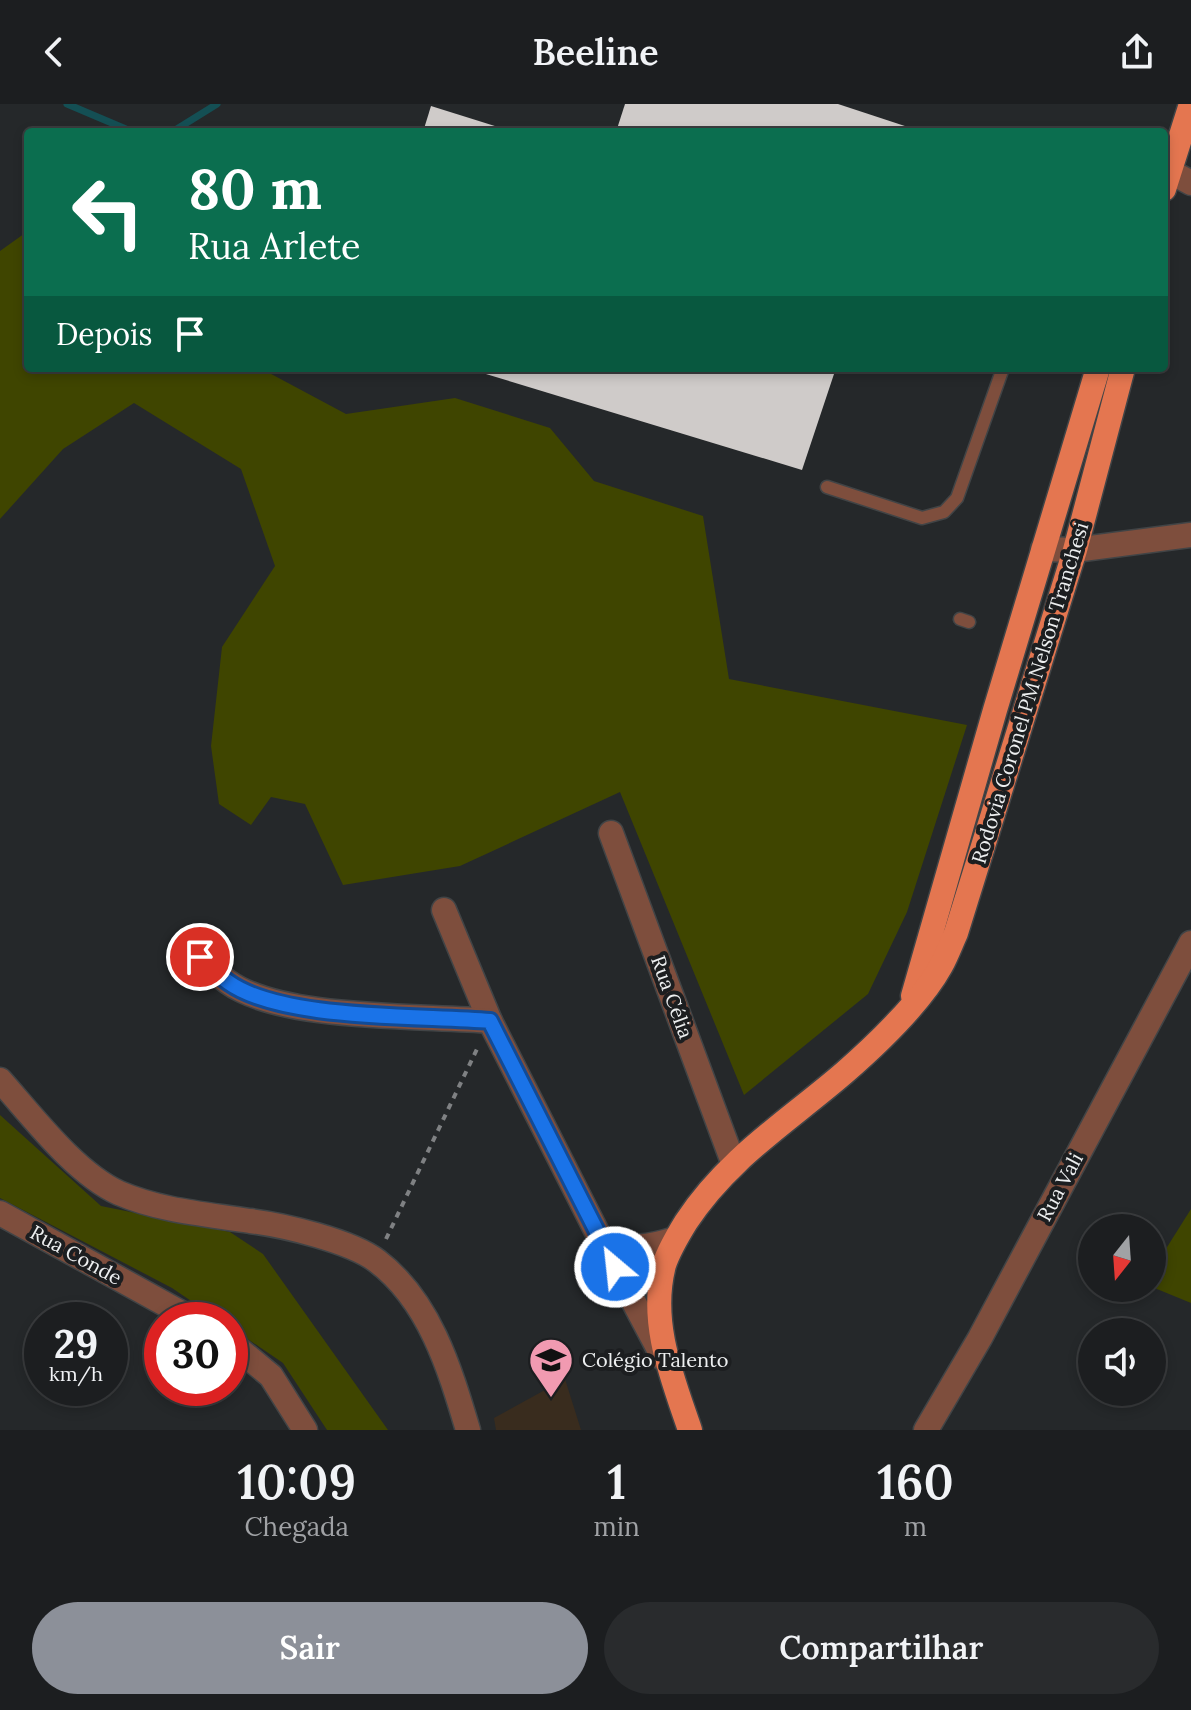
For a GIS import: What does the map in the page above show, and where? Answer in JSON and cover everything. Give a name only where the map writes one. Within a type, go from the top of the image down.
[{"type":"highway","points":[[1168,174],[1188,110]]},
{"type":"highway","name":"Rodovia Coronel PM Nelson Tranchesi","points":[[910,1006],[1097,372]]},
{"type":"highway","name":"Rodovia Coronel PM Nelson Tranchesi","points":[[690,1430],[667,1365],[662,1336],[660,1304],[664,1265],[675,1239],[702,1198],[733,1162],[846,1071],[877,1042],[927,987],[942,965],[956,933],[1075,550],[1122,372]]},
{"type":"street","points":[[1168,180],[1191,183]]},
{"type":"street","points":[[1043,549],[1075,550],[1191,535]]},
{"type":"street","name":"Rua Célia","points":[[611,833],[733,1162]]},
{"type":"street","points":[[444,910],[490,1021],[667,1365]]},
{"type":"street","name":"Rua Vali","points":[[926,1430],[980,1338],[1191,943]]},
{"type":"street","points":[[200,957],[230,983],[259,997],[298,1007],[380,1016],[490,1021]]},
{"type":"street","points":[[0,1080],[80,1166],[116,1191],[160,1208],[285,1226],[376,1260],[413,1296],[450,1372],[468,1430]]},
{"type":"street","name":"Rua Conde","points":[[0,1213],[161,1302]]},
{"type":"street","points":[[602,1242],[626,1248],[652,1247],[675,1239]]},
{"type":"street","points":[[248,1357],[271,1376],[305,1430]]},
{"type":"lane","points":[[827,487],[922,518],[944,512],[957,498],[1002,372]]},
{"type":"path","points":[[376,1260],[490,1021]]},
{"type":"shaded area","name":"Colégio Talento","points":[[565,1379],[581,1430],[496,1430],[494,1418]]},
{"type":"green space","points":[[24,234],[24,372],[267,372],[346,414],[455,398],[550,428],[594,481],[703,516],[729,679],[967,725],[907,912],[868,994],[744,1095],[620,792],[460,866],[343,885],[305,804],[271,797],[251,825],[219,804],[211,746],[222,647],[275,566],[241,469],[134,403],[63,449],[0,519],[0,251]]},
{"type":"green space","points":[[0,1115],[101,1206],[230,1232],[263,1254],[388,1430],[327,1430],[283,1363],[248,1339],[248,1302],[193,1302],[172,1288],[0,1198]]},
{"type":"green space","points":[[1191,1209],[1191,1303],[1166,1293],[1166,1249]]},
{"type":"building","points":[[625,104],[838,104],[911,128],[617,128]]},
{"type":"building","points":[[431,106],[501,128],[424,128]]},
{"type":"building","points":[[479,372],[835,372],[802,470]]},
{"type":"waterway","points":[[67,104],[124,128]]},
{"type":"waterway","points":[[178,128],[217,104]]},
{"type":"place","name":"Colégio Talento","points":[[551,1399]]},
{"type":"route","points":[[200,957],[230,983],[259,997],[298,1007],[380,1016],[490,1021],[615,1267]]}]
